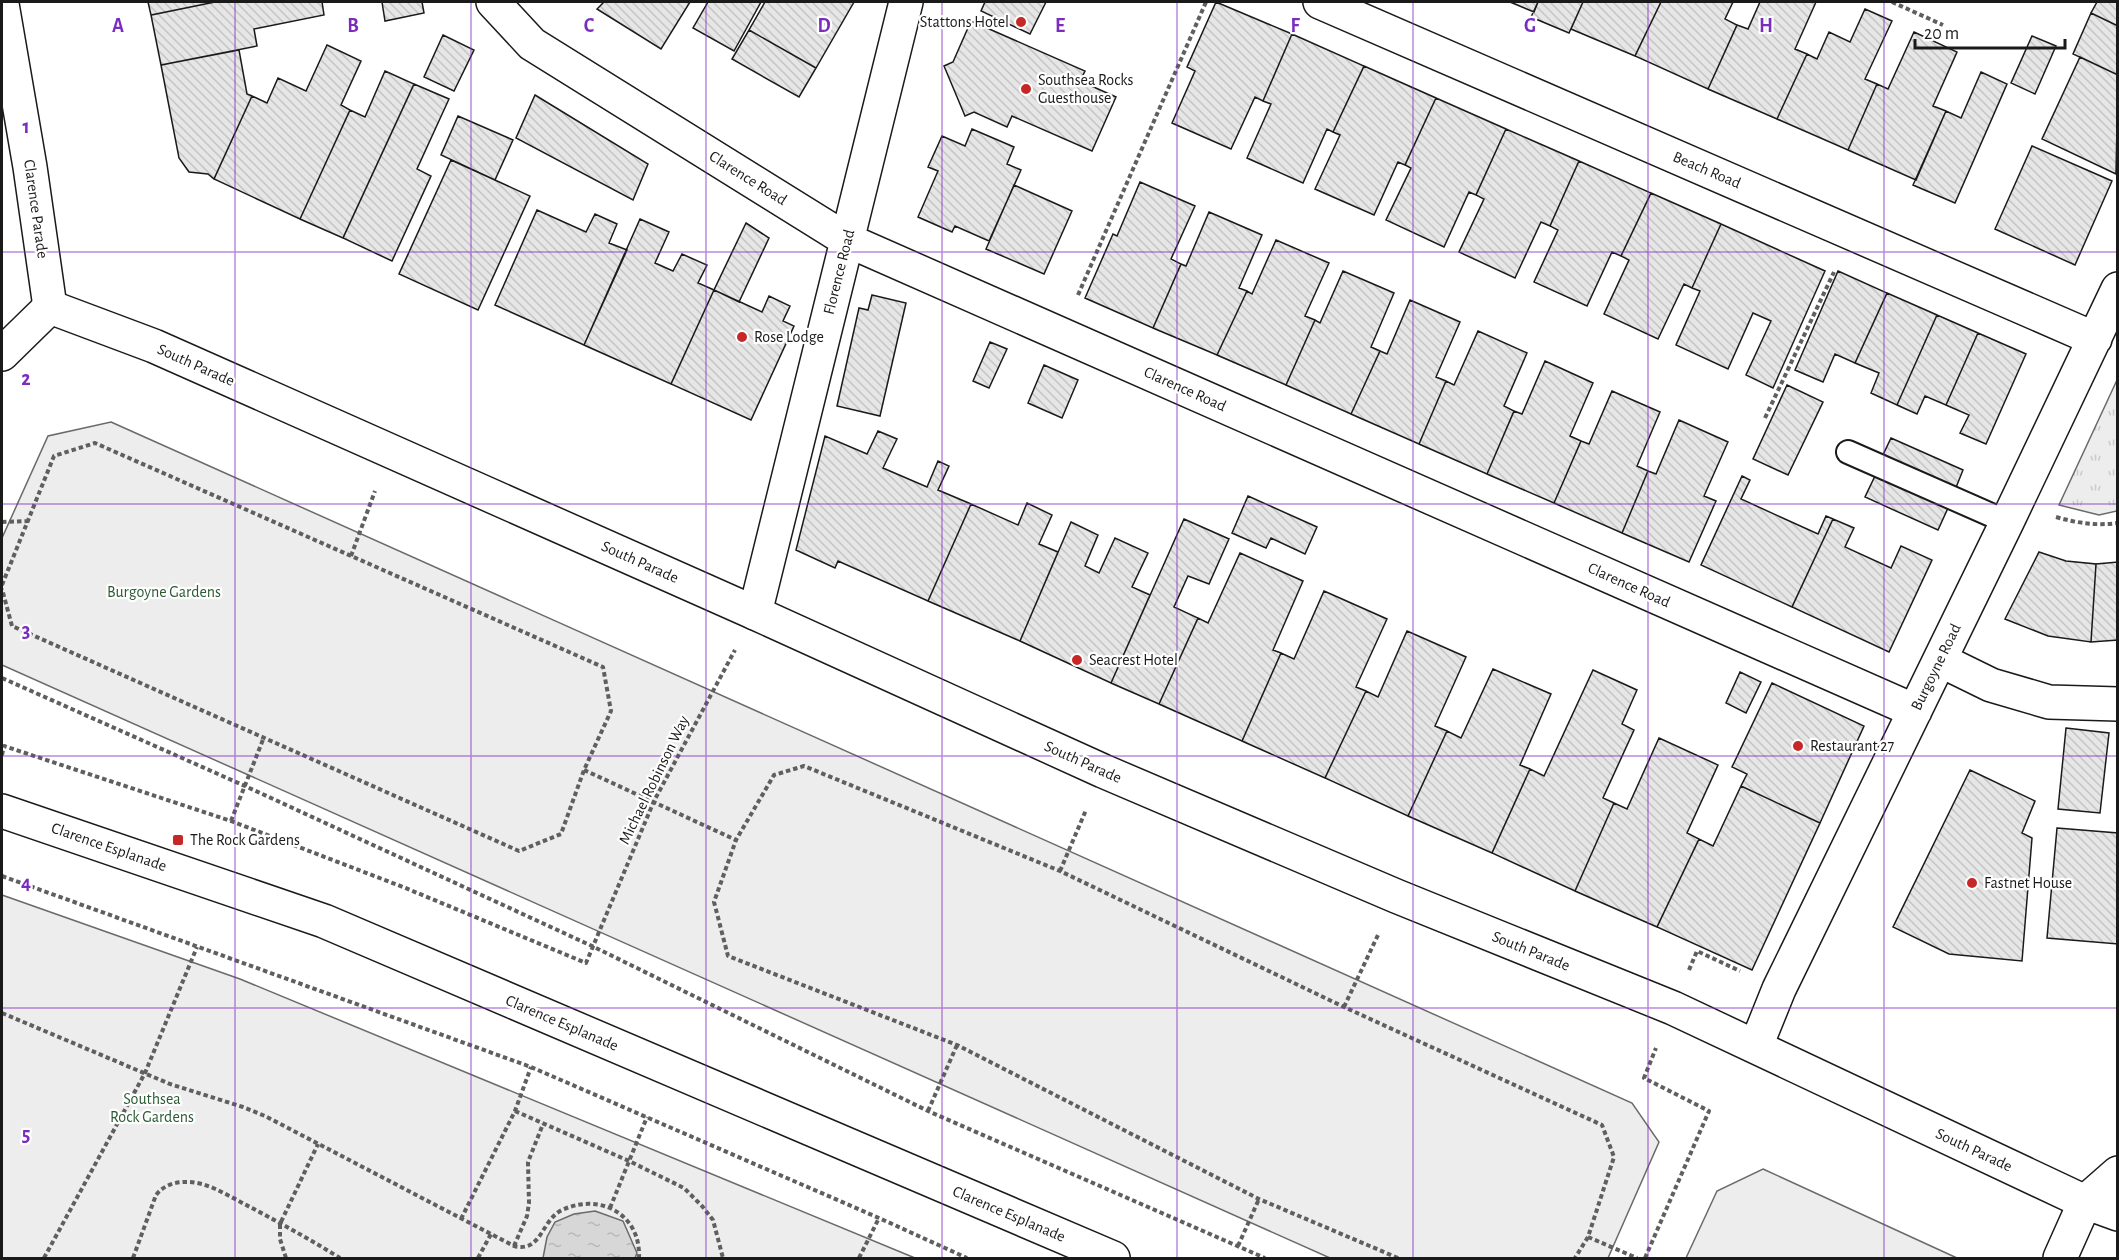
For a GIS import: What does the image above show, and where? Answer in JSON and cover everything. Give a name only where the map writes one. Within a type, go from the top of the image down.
[{"type":"street","name":"Clarence Road","points":[[493,2],[532,44],[847,240],[1915,711]]},
{"type":"street","name":"Florence Road","points":[[755,613],[906,2]]},
{"type":"street","name":"Beach Road","points":[[1320,2],[2095,339]]},
{"type":"street","name":"Clarence Parade","points":[[2,4],[30,167],[50,307]]},
{"type":"street","name":"Burgoyne Road","points":[[1756,1046],[1779,988],[2118,289]]},
{"type":"street","points":[[2,354],[50,307]]},
{"type":"street","name":"South Parade","points":[[50,307],[154,346],[755,613],[1103,771],[1396,896],[1673,1008],[2085,1202],[2118,1214]]},
{"type":"street","points":[[1940,660],[1991,685],[2049,702],[2118,704]]},
{"type":"street","name":"Clarence Esplanade","points":[[2,811],[324,921],[1113,1258]]},
{"type":"street","points":[[2060,1258],[2085,1202],[2118,1173]]},
{"type":"lane","points":[[1848,452],[2012,511]]},
{"type":"path","points":[[1061,334],[1206,2]]},
{"type":"path","points":[[1892,2],[1943,25]]},
{"type":"path","points":[[1765,418],[1852,233]]},
{"type":"path","points":[[95,443],[351,556],[603,667],[611,711],[584,771],[561,834],[519,851],[12,626],[2,587],[54,456],[95,443]]},
{"type":"path","points":[[351,556],[391,451]]},
{"type":"path","points":[[2012,511],[2048,514],[2074,522],[2100,525],[2118,523]]},
{"type":"path","points":[[2,522],[28,521]]},
{"type":"path","name":"Michael Robinson Way","points":[[231,821],[403,887],[586,963],[654,801],[755,613]]},
{"type":"path","points":[[2,678],[245,786],[592,946],[928,1111],[1265,1258]]},
{"type":"path","points":[[2,755],[4,746],[231,821],[264,737]]},
{"type":"path","points":[[1398,1258],[1259,1198],[957,1045],[728,956],[714,902],[736,840],[774,775],[804,766],[1060,871],[1344,1007],[1602,1125],[1614,1157],[1588,1237],[1575,1258]]},
{"type":"path","points":[[584,771],[736,840]]},
{"type":"path","points":[[1060,871],[1103,771]]},
{"type":"path","points":[[2,876],[531,1067],[967,1258]]},
{"type":"path","points":[[1344,1007],[1396,896]]},
{"type":"path","points":[[44,1258],[145,1073],[197,947]]},
{"type":"path","points":[[2,1013],[189,1091],[243,1107],[514,1246],[522,1248],[531,1245],[539,1238],[546,1224],[561,1211],[585,1205],[610,1208],[624,1216],[630,1223],[640,1245],[639,1258]]},
{"type":"path","points":[[928,1111],[957,1045]]},
{"type":"path","points":[[461,1219],[515,1111],[531,1067]]},
{"type":"path","points":[[1644,1078],[1709,1111],[1645,1258]]},
{"type":"path","points":[[515,1111],[684,1188],[713,1221],[723,1258]]},
{"type":"path","points":[[610,1208],[647,1117]]},
{"type":"path","points":[[514,1246],[527,1216],[528,1162],[543,1124]]},
{"type":"path","points":[[286,1258],[280,1239],[280,1224],[318,1144]]},
{"type":"path","points":[[133,1258],[156,1195],[163,1186],[174,1183],[195,1183],[213,1188],[340,1258]]},
{"type":"path","points":[[1238,1246],[1259,1198]]},
{"type":"path","points":[[859,1258],[879,1218]]},
{"type":"path","points":[[479,1258],[492,1234]]},
{"type":"path","points":[[1588,1237],[1637,1258]]},
{"type":"green space","points":[[2117,380],[2117,511],[2099,515],[2059,505]]},
{"type":"green space","name":"Burgoyne Gardens","points":[[111,422],[1632,1103],[1659,1142],[1608,1258],[1330,1258],[2,665],[2,538],[48,436]]},
{"type":"green space","name":"Southsea Rock Gardens","points":[[2,895],[240,979],[915,1258],[2,1258]]},
{"type":"green space","points":[[1763,1169],[1957,1258],[1686,1258],[1717,1191]]},
{"type":"water","points":[[595,1211],[623,1221],[637,1253],[635,1258],[543,1258],[547,1237],[555,1222],[574,1214]]},
{"type":"building","points":[[148,2],[215,2],[151,15]]},
{"type":"building","points":[[215,2],[322,2],[324,15],[254,29],[257,46],[161,65],[151,15]]},
{"type":"building","points":[[382,2],[422,2],[424,13],[385,21]]},
{"type":"building","points":[[604,2],[690,2],[661,49],[597,9]]},
{"type":"building","points":[[708,2],[761,2],[734,51],[693,28]]},
{"type":"building","points":[[765,2],[854,2],[816,68],[749,30]]},
{"type":"building","name":"Stattons Hotel","points":[[985,2],[1046,2],[1030,34],[981,11]]},
{"type":"building","points":[[1216,2],[1292,34],[1263,101],[1255,97],[1231,149],[1172,123],[1195,71],[1187,67]]},
{"type":"building","points":[[1510,2],[1538,2],[1534,12]]},
{"type":"building","points":[[1538,2],[1583,2],[1569,33],[1531,17]]},
{"type":"building","points":[[1583,2],[1661,2],[1635,56],[1571,29]]},
{"type":"building","points":[[1661,2],[1733,2],[1725,19],[1737,25],[1708,89],[1635,56]]},
{"type":"building","points":[[1760,2],[1816,2],[1795,49],[1807,54],[1777,119],[1708,89],[1737,25],[1748,29]]},
{"type":"building","points":[[2097,2],[2118,2],[2118,26],[2091,13]]},
{"type":"building","points":[[1865,9],[1892,21],[1865,79],[1877,84],[1848,150],[1777,119],[1807,54],[1817,59],[1829,32],[1850,42]]},
{"type":"building","points":[[2091,13],[2118,26],[2118,75],[2073,54]]},
{"type":"building","name":"Southsea Rocks Guesthouse","points":[[971,21],[1085,71],[1080,81],[1116,97],[1092,151],[1012,116],[1007,127],[974,112],[965,116],[944,66],[953,62]]},
{"type":"building","points":[[749,30],[816,68],[799,97],[732,59]]},
{"type":"building","points":[[1914,32],[1957,52],[1933,106],[1946,111],[1916,180],[1848,150],[1877,84],[1888,89]]},
{"type":"building","points":[[1292,34],[1364,66],[1333,132],[1327,129],[1303,183],[1247,158],[1271,104],[1263,101]]},
{"type":"building","points":[[443,35],[474,50],[454,91],[424,77]]},
{"type":"building","points":[[2032,36],[2056,46],[2035,94],[2011,83]]},
{"type":"building","points":[[327,45],[361,61],[341,105],[350,110],[300,219],[214,179],[252,96],[267,103],[278,78],[306,91]]},
{"type":"building","points":[[239,50],[247,94],[252,96],[214,179],[208,174],[189,172],[179,158],[161,65]]},
{"type":"building","points":[[2080,57],[2118,75],[2116,174],[2042,139]]},
{"type":"building","points":[[1364,66],[1436,98],[1405,165],[1398,162],[1374,215],[1315,189],[1340,135],[1333,132]]},
{"type":"building","points":[[385,71],[414,84],[343,238],[300,219],[350,110],[365,117]]},
{"type":"building","points":[[1981,72],[2007,84],[1955,203],[1913,185],[1946,111],[1961,118]]},
{"type":"building","points":[[414,84],[449,99],[417,169],[431,176],[392,261],[343,238]]},
{"type":"building","points":[[535,95],[648,164],[633,200],[516,138]]},
{"type":"building","points":[[1436,98],[1506,129],[1476,195],[1469,192],[1444,247],[1386,220],[1411,168],[1405,165]]},
{"type":"building","points":[[458,116],[513,140],[495,180],[441,155]]},
{"type":"building","points":[[972,129],[1014,147],[1007,164],[1021,170],[989,241],[955,226],[952,232],[918,217],[938,171],[928,167],[942,136],[965,146]]},
{"type":"building","points":[[1506,129],[1579,161],[1550,226],[1541,222],[1515,278],[1459,252],[1484,199],[1476,195]]},
{"type":"building","points":[[2032,146],[2112,181],[2075,265],[1995,229]]},
{"type":"building","points":[[451,160],[530,196],[478,310],[399,274]]},
{"type":"building","points":[[1579,161],[1651,193],[1621,256],[1612,252],[1587,306],[1534,282],[1558,230],[1550,226]]},
{"type":"building","points":[[1140,182],[1195,206],[1171,259],[1181,264],[1153,328],[1085,298],[1113,234],[1117,236]]},
{"type":"building","points":[[1014,185],[1072,211],[1044,274],[986,249]]},
{"type":"building","points":[[1651,193],[1721,224],[1692,288],[1684,284],[1658,339],[1604,314],[1629,260],[1621,256]]},
{"type":"building","points":[[537,210],[586,232],[595,214],[617,224],[609,243],[627,250],[584,345],[495,305]]},
{"type":"building","points":[[1209,212],[1262,235],[1239,288],[1247,291],[1217,355],[1153,328],[1181,264],[1186,266]]},
{"type":"building","points":[[640,219],[669,232],[655,263],[673,271],[682,254],[707,265],[698,283],[714,290],[671,384],[584,345]]},
{"type":"building","points":[[746,223],[769,238],[739,302],[714,290]]},
{"type":"building","points":[[1721,224],[1825,271],[1773,388],[1746,375],[1771,321],[1753,313],[1728,369],[1676,345],[1700,291],[1692,288]]},
{"type":"building","points":[[1276,240],[1329,263],[1305,316],[1315,320],[1286,385],[1217,355],[1247,291],[1252,294]]},
{"type":"building","points":[[1343,271],[1394,293],[1371,347],[1380,351],[1351,414],[1286,385],[1315,320],[1320,323]]},
{"type":"building","points":[[1838,271],[1887,293],[1855,363],[1835,354],[1823,382],[1795,370]]},
{"type":"building","points":[[714,290],[762,312],[769,296],[790,306],[783,321],[794,326],[751,420],[671,384]]},
{"type":"building","points":[[1887,293],[1937,315],[1897,405],[1871,393],[1879,373],[1855,363]]},
{"type":"building","points":[[872,295],[906,303],[880,416],[837,406],[859,308],[868,310]]},
{"type":"building","points":[[1410,300],[1460,322],[1436,377],[1446,381],[1419,444],[1351,414],[1380,351],[1387,354]]},
{"type":"building","points":[[1937,315],[1978,333],[1946,405],[1925,396],[1917,414],[1897,405]]},
{"type":"building","points":[[1478,331],[1527,353],[1504,406],[1514,411],[1487,474],[1419,444],[1446,381],[1454,385]]},
{"type":"building","points":[[1978,333],[2026,354],[1986,444],[1960,433],[1969,415],[1946,405]]},
{"type":"building","points":[[990,342],[1007,349],[989,388],[973,381]]},
{"type":"building","points":[[1545,361],[1593,383],[1570,436],[1581,441],[1554,503],[1487,474],[1514,411],[1522,414]]},
{"type":"building","points":[[1044,365],[1078,380],[1062,418],[1028,403]]},
{"type":"building","points":[[1787,385],[1823,402],[1788,475],[1753,459]]},
{"type":"building","points":[[1612,391],[1660,412],[1637,466],[1648,471],[1622,533],[1554,503],[1581,441],[1589,444]]},
{"type":"building","points":[[1679,420],[1728,442],[1704,496],[1716,501],[1689,562],[1622,533],[1648,471],[1656,474]]},
{"type":"building","points":[[878,431],[897,439],[883,468],[927,487],[938,461],[949,466],[938,490],[971,504],[928,601],[838,561],[835,568],[796,550],[825,436],[867,454]]},
{"type":"building","points":[[1891,438],[1963,470],[1955,490],[1882,457]]},
{"type":"building","points":[[1742,476],[1750,480],[1741,499],[1818,534],[1826,516],[1833,519],[1792,607],[1701,565]]},
{"type":"building","points":[[1875,476],[1948,508],[1938,530],[1865,497]]},
{"type":"building","points":[[1248,496],[1317,527],[1305,554],[1271,538],[1266,548],[1232,533]]},
{"type":"building","points":[[1027,503],[1052,515],[1039,544],[1058,552],[1020,641],[928,601],[971,504],[1018,525]]},
{"type":"building","points":[[1184,519],[1229,539],[1209,584],[1188,576],[1174,607],[1198,618],[1159,704],[1111,683]]},
{"type":"building","points":[[1833,519],[1854,528],[1845,547],[1891,568],[1901,546],[1932,560],[1889,652],[1792,607]]},
{"type":"building","points":[[1071,522],[1098,535],[1085,566],[1099,573],[1115,538],[1148,553],[1132,587],[1150,595],[1111,683],[1020,641]]},
{"type":"building","points":[[2039,552],[2066,561],[2096,564],[2091,642],[2048,636],[2005,619]]},
{"type":"building","points":[[1240,553],[1303,581],[1273,650],[1281,653],[1242,741],[1159,704],[1198,618],[1208,623]]},
{"type":"building","points":[[2118,562],[2118,640],[2091,642],[2096,564]]},
{"type":"building","points":[[1324,591],[1387,619],[1356,687],[1366,691],[1325,778],[1242,741],[1281,653],[1294,659]]},
{"type":"building","points":[[1407,631],[1466,657],[1435,726],[1447,731],[1408,816],[1325,778],[1366,691],[1378,697]]},
{"type":"building","points":[[1493,669],[1551,694],[1520,765],[1530,769],[1492,853],[1408,816],[1447,731],[1461,738]]},
{"type":"building","points":[[1593,670],[1637,690],[1622,724],[1634,730],[1603,798],[1614,803],[1575,891],[1492,853],[1530,769],[1544,776]]},
{"type":"building","points":[[1740,672],[1761,682],[1746,713],[1726,703]]},
{"type":"building","name":"Restaurant 27","points":[[1772,683],[1864,726],[1820,823],[1741,786],[1747,774],[1732,767]]},
{"type":"building","points":[[2066,728],[2109,733],[2100,813],[2058,809]]},
{"type":"building","points":[[1659,738],[1718,765],[1687,833],[1699,839],[1657,927],[1575,891],[1614,803],[1627,809]]},
{"type":"building","name":"Fastnet House","points":[[1970,770],[2035,801],[2022,833],[2032,838],[2022,961],[1949,954],[1893,927]]},
{"type":"building","points":[[1741,786],[1820,823],[1752,970],[1657,927],[1699,839],[1713,846]]},
{"type":"building","points":[[2057,828],[2118,833],[2118,944],[2047,938]]},
{"type":"place","name":"Stattons Hotel","points":[[1021,22]]},
{"type":"place","name":"Southsea Rocks Guesthouse","points":[[1026,89]]},
{"type":"place","name":"Rose Lodge","points":[[742,337]]},
{"type":"place","name":"Seacrest Hotel","points":[[1077,660]]},
{"type":"place","name":"Restaurant 27","points":[[1798,746]]},
{"type":"place","name":"The Rock Gardens","points":[[178,840]]},
{"type":"place","name":"Fastnet House","points":[[1972,883]]}]
